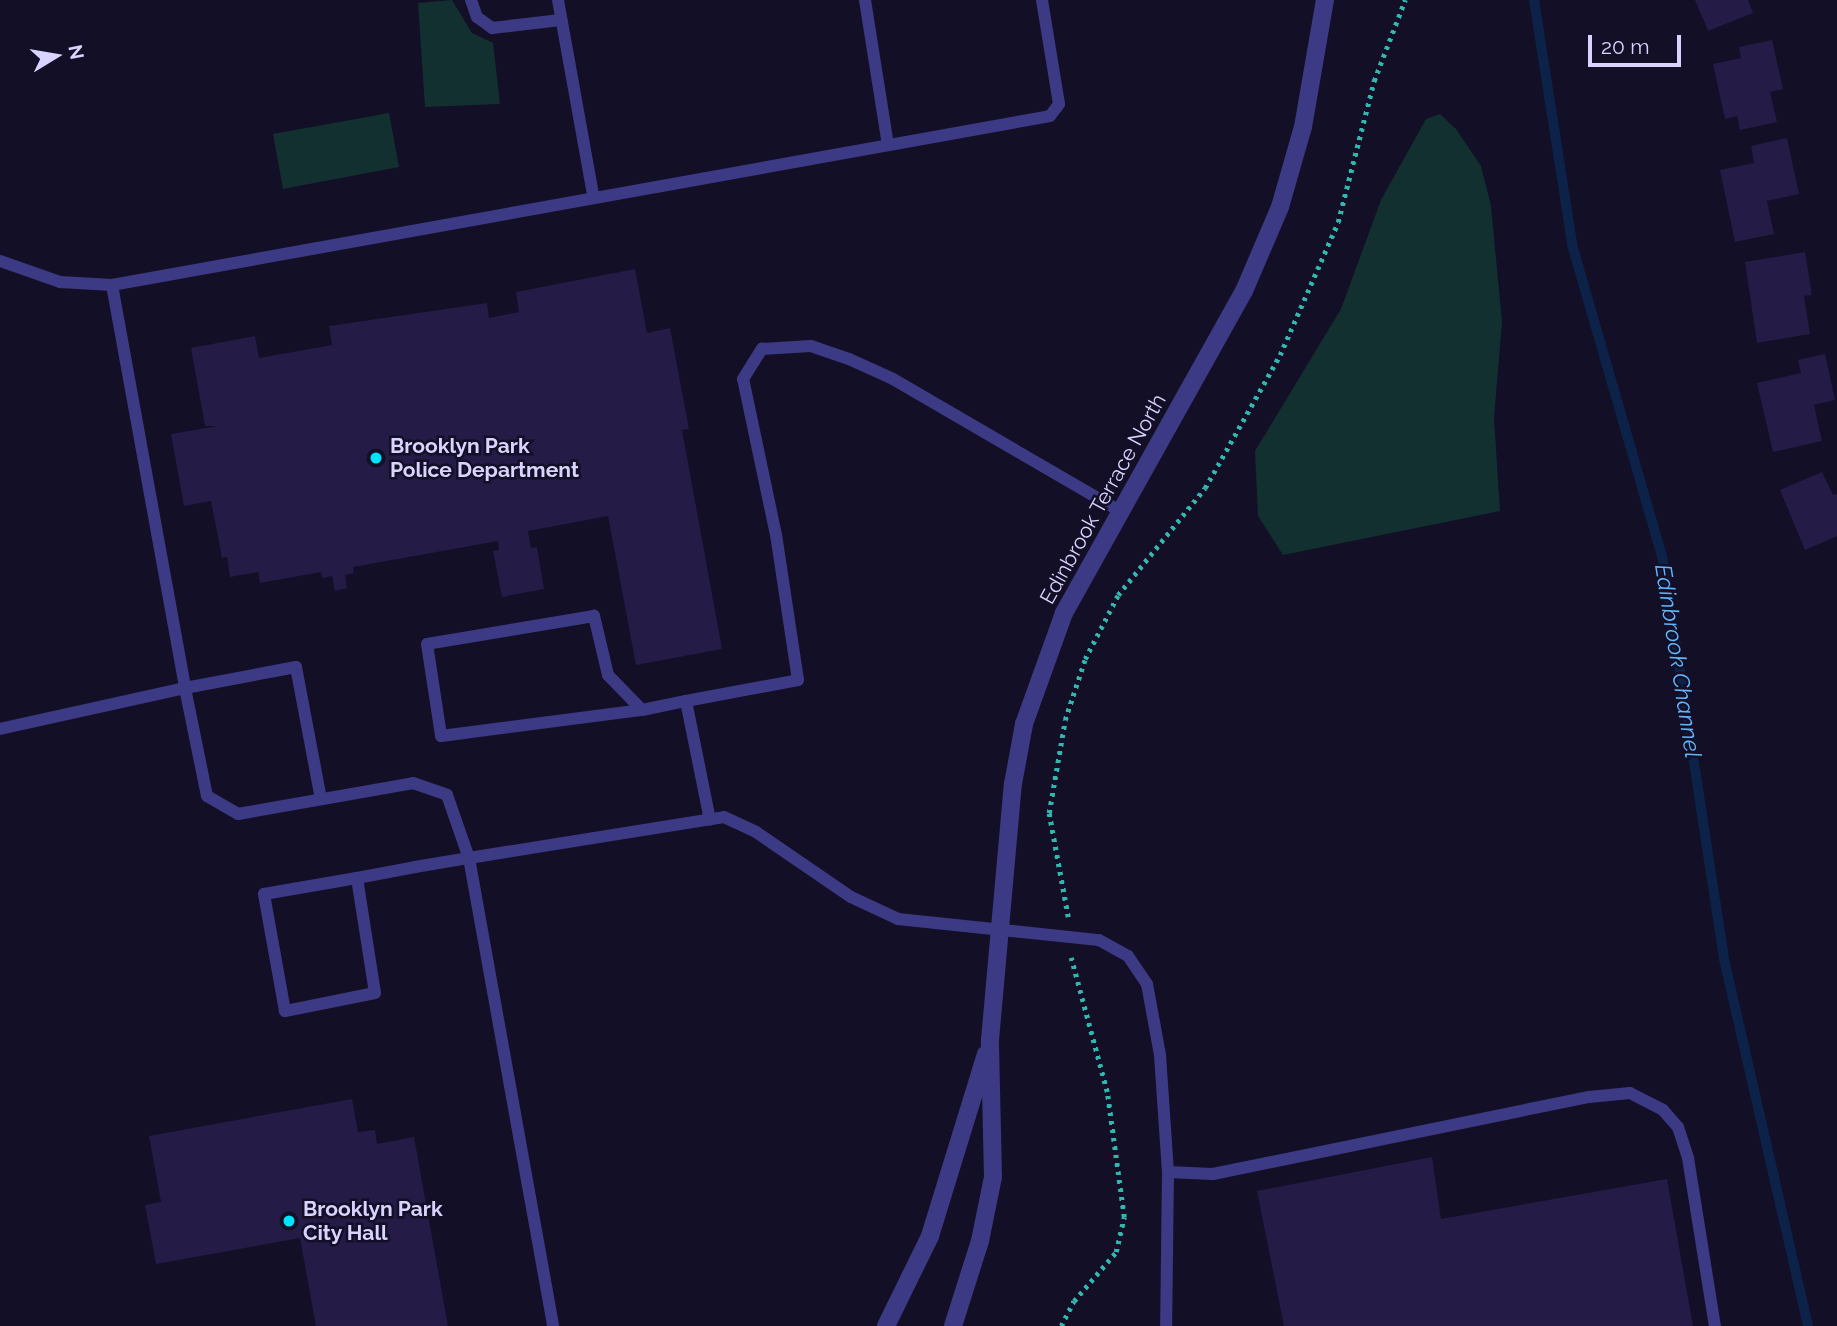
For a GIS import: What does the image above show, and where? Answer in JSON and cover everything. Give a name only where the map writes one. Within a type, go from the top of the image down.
[{"type":"street","name":"Edinbrook Terrace North","points":[[953,1326],[980,1241],[993,1177],[990,1040],[1013,784],[1024,724],[1063,613],[1244,291],[1280,207],[1303,127],[1325,0]]},
{"type":"street","name":"Edinbrook Terrace North","points":[[886,1326],[930,1236],[990,1040]]},
{"type":"lane","points":[[471,0],[477,17],[492,29],[561,20]]},
{"type":"lane","points":[[558,0],[593,195]]},
{"type":"lane","points":[[865,0],[888,145]]},
{"type":"lane","points":[[0,261],[60,282],[113,285],[593,195],[1050,116],[1059,104],[1042,0]]},
{"type":"lane","points":[[113,285],[184,688],[206,796],[238,814],[413,783],[447,794],[469,858],[553,1326]]},
{"type":"lane","points":[[642,710],[608,675],[594,616],[427,644],[441,736],[642,710],[798,680],[776,535],[743,379],[761,349],[811,346],[849,359],[893,379],[1120,511]]},
{"type":"lane","points":[[0,729],[184,688],[296,667],[321,799]]},
{"type":"lane","points":[[686,701],[710,820]]},
{"type":"lane","points":[[357,878],[375,993],[285,1011],[264,894],[469,858],[724,817],[756,832],[875,910],[898,919],[1099,940],[1128,957],[1147,984],[1160,1055],[1168,1172],[1166,1326]]},
{"type":"lane","points":[[1168,1172],[1213,1174],[1589,1097],[1630,1093],[1663,1110],[1678,1128],[1688,1157],[1715,1326]]},
{"type":"path","points":[[1068,918],[1048,813],[1065,720],[1085,659],[1118,596],[1205,488],[1280,355],[1338,222],[1374,81],[1405,0]]},
{"type":"path","points":[[1061,1326],[1074,1301],[1116,1252],[1124,1217],[1107,1092],[1081,983],[1069,953]]},
{"type":"green space","points":[[452,0],[472,33],[493,43],[500,104],[425,107],[418,3]]},
{"type":"green space","points":[[389,113],[399,167],[283,189],[273,134]]},
{"type":"green space","points":[[1440,114],[1456,129],[1481,166],[1491,206],[1502,322],[1494,418],[1500,511],[1283,555],[1258,516],[1255,451],[1341,309],[1381,200],[1426,119]]},
{"type":"building","points":[[1695,0],[1748,0],[1753,13],[1708,31]]},
{"type":"building","points":[[1772,40],[1783,89],[1770,92],[1777,122],[1740,130],[1737,116],[1725,119],[1713,64],[1741,58],[1739,47]]},
{"type":"building","points":[[1787,138],[1799,194],[1767,201],[1774,234],[1735,242],[1720,170],[1754,163],[1751,146]]},
{"type":"building","points":[[1805,252],[1812,295],[1804,296],[1810,334],[1757,343],[1745,262]]},
{"type":"building","points":[[635,269],[647,333],[670,328],[689,429],[682,430],[722,649],[636,665],[608,516],[528,531],[531,548],[537,547],[544,589],[502,597],[493,551],[499,550],[498,541],[353,567],[354,573],[345,575],[347,588],[335,591],[332,576],[322,578],[321,572],[260,583],[258,572],[230,577],[227,557],[222,558],[211,501],[184,506],[171,434],[218,426],[205,426],[191,348],[255,336],[259,358],[332,345],[329,326],[487,303],[489,318],[519,312],[516,292]]},
{"type":"building","points":[[1825,354],[1835,400],[1814,405],[1822,441],[1773,452],[1757,383],[1801,373],[1798,360]]},
{"type":"building","points":[[1822,472],[1833,495],[1837,494],[1837,536],[1805,550],[1780,490]]},
{"type":"building","name":"Brooklyn Park City Hall","points":[[352,1099],[358,1132],[375,1130],[377,1144],[414,1137],[448,1326],[316,1326],[300,1238],[156,1264],[145,1205],[161,1202],[149,1136]]},
{"type":"building","points":[[1432,1157],[1441,1219],[1667,1179],[1693,1326],[1284,1326],[1257,1191]]},
{"type":"waterway","name":"Edinbrook Channel","points":[[1534,0],[1573,248],[1663,560],[1724,959],[1808,1326]]},
{"type":"place","name":"Brooklyn Park Police Department","points":[[376,458]]},
{"type":"place","name":"Brooklyn Park City Hall","points":[[289,1221]]}]
